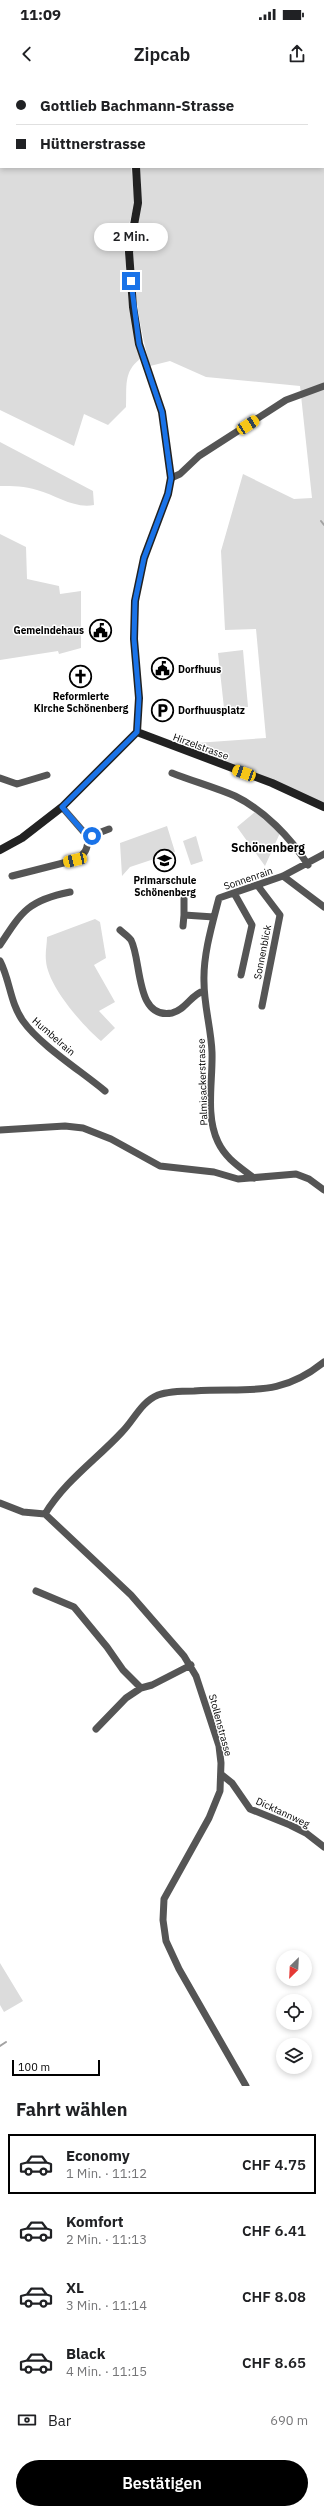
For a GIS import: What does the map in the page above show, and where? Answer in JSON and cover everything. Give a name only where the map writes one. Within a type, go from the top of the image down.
[{"type":"street","points":[[0,850],[22,838],[62,807],[137,732],[139,698],[134,639],[135,601],[144,558],[168,494],[171,478],[162,412],[139,344],[129,269],[130,244],[138,203],[136,168]]},
{"type":"street","points":[[171,478],[180,474],[199,456],[286,400],[324,386]]},
{"type":"street","name":"Hirzelstrasse","points":[[137,732],[272,783],[324,807]]},
{"type":"street","points":[[172,773],[236,796],[253,807],[288,839],[308,865]]},
{"type":"street","points":[[0,778],[17,784],[47,775]]},
{"type":"street","points":[[12,876],[75,860],[84,855],[88,846],[88,837],[62,807]]},
{"type":"street","points":[[88,837],[109,829]]},
{"type":"street","name":"Sonnenrain","points":[[219,898],[258,886],[322,858]]},
{"type":"street","name":"Sonnenrain","points":[[283,876],[324,908]]},
{"type":"street","name":"Sonnenblick","points":[[258,886],[280,915],[262,1006]]},
{"type":"street","points":[[0,945],[20,915],[31,905],[51,896],[70,892]]},
{"type":"street","points":[[234,893],[252,925],[242,975]]},
{"type":"street","name":"Palmisackerstrasse","points":[[219,898],[204,973],[204,991],[212,1052],[210,1077],[212,1125],[218,1142],[227,1158],[254,1178]]},
{"type":"street","points":[[183,926],[184,899]]},
{"type":"street","points":[[184,915],[214,917]]},
{"type":"street","points":[[120,930],[130,939],[137,960],[145,999],[151,1007],[169,1013],[180,1011],[200,992],[204,991]]},
{"type":"street","name":"Humbelrain","points":[[0,961],[4,969],[13,1004],[23,1021],[39,1038],[105,1091]]},
{"type":"street","points":[[0,1130],[65,1126],[83,1128],[111,1139],[160,1166],[214,1172],[238,1179],[296,1174],[309,1179],[324,1190]]},
{"type":"street","points":[[0,1503],[23,1512],[45,1514],[65,1486],[123,1431],[145,1403],[158,1395],[201,1390],[274,1389],[296,1380],[324,1362]]},
{"type":"street","name":"Stollenstrasse","points":[[45,1514],[131,1595],[191,1665],[213,1725],[219,1746],[222,1775],[216,1803],[164,1899],[163,1920],[166,1941],[179,1969],[246,2086]]},
{"type":"street","points":[[36,1591],[74,1607],[107,1646],[123,1670],[141,1688]]},
{"type":"street","points":[[96,1729],[126,1698],[141,1688],[152,1685],[191,1665]]},
{"type":"street","name":"Dicktannweg","points":[[222,1775],[232,1783],[250,1809],[301,1830],[324,1847]]},
{"type":"shaded area","points":[[0,168],[131,168],[135,203],[124,242],[129,305],[140,359],[128,375],[126,386],[126,407],[108,425],[84,414],[74,446],[0,410]]},
{"type":"shaded area","points":[[139,168],[324,168],[324,807],[168,745],[266,738],[256,629],[225,630],[221,551],[243,474],[294,499],[312,498],[300,386],[206,377],[170,361],[150,366],[138,309],[133,265],[134,240],[140,200],[141,178]]},
{"type":"shaded area","points":[[0,442],[93,491],[94,505],[79,505],[44,492],[28,488],[0,486]]},
{"type":"shaded area","points":[[0,534],[26,547],[27,579],[59,586],[60,594],[81,591],[81,648],[59,654],[58,651],[0,660]]},
{"type":"shaded area","points":[[243,650],[248,707],[224,708],[218,653]]},
{"type":"shaded area","points":[[255,812],[280,833],[265,866],[237,827]]},
{"type":"shaded area","points":[[167,826],[175,852],[130,867],[122,876],[120,843]]},
{"type":"shaded area","points":[[196,836],[203,861],[191,865],[183,841]]},
{"type":"shaded area","points":[[95,919],[100,922],[106,958],[94,965],[115,1002],[99,1011],[115,1028],[101,1041],[76,1015],[59,993],[48,971],[46,961],[47,937]]},
{"type":"shaded area","points":[[0,1963],[23,2001],[4,2012],[0,2005]]},
{"type":"waterway","points":[[321,521],[324,525]]},
{"type":"waterway","points":[[0,2046],[6,2042]]},
{"type":"place","name":"Gemeindehaus","points":[[100,630]]},
{"type":"place","name":"Dorfhuus","points":[[162,669]]},
{"type":"place","name":"Reformierte Kirche Schönenberg","points":[[81,676]]},
{"type":"place","name":"Dorfhuusplatz","points":[[163,710]]},
{"type":"place","name":"Primarschule Schönenberg","points":[[165,860]]},
{"type":"district","name":"Schönenberg","points":[[268,848]]},
{"type":"route","points":[[92,836],[88,837],[62,807],[94,774],[111,760],[131,736],[137,732],[139,724],[139,698],[134,639],[135,601],[144,558],[168,494],[171,478],[162,412],[139,344],[131,281]]}]
